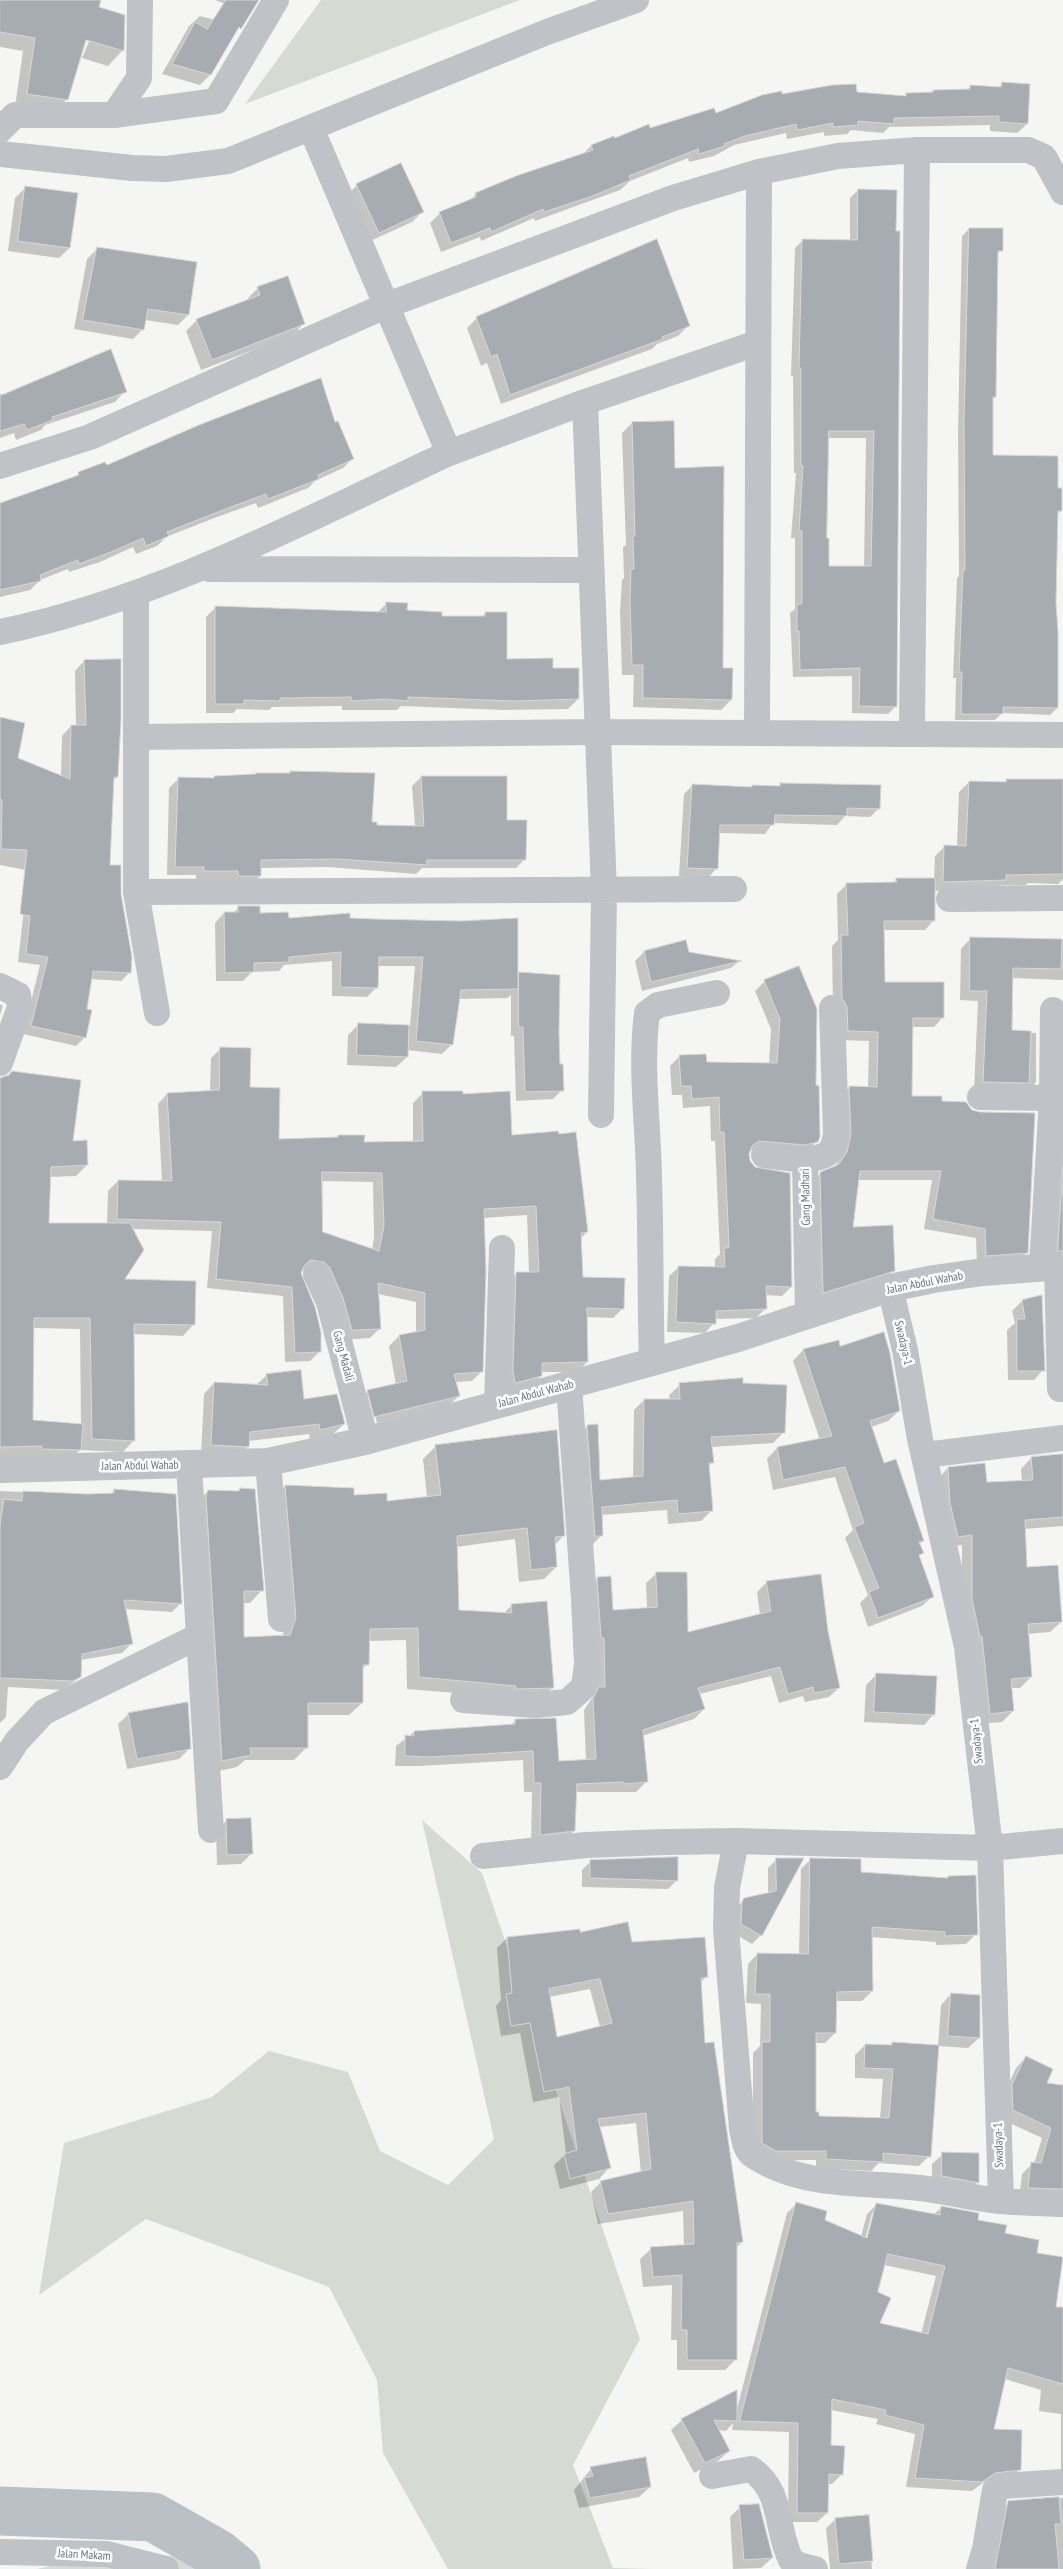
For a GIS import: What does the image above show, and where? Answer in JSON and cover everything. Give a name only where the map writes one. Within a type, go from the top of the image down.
[{"type":"street","points":[[114,115],[139,78],[140,0]]},
{"type":"street","points":[[0,130],[15,115],[114,115],[216,101],[276,0]]},
{"type":"street","points":[[0,154],[132,168],[166,169],[228,161],[538,36],[636,0]]},
{"type":"street","points":[[311,128],[449,453]]},
{"type":"street","points":[[0,466],[90,437],[385,306],[673,198],[759,172],[838,156],[917,150],[1028,150],[1044,157],[1063,192]]},
{"type":"street","points":[[912,734],[917,150]]},
{"type":"street","points":[[757,733],[759,172]]},
{"type":"street","points":[[0,632],[74,614],[136,594],[201,569],[449,453],[585,402],[757,343]]},
{"type":"street","points":[[585,402],[604,891],[601,1115]]},
{"type":"street","points":[[201,569],[591,570]]},
{"type":"street","points":[[136,594],[136,892],[158,1012]]},
{"type":"street","points":[[136,737],[597,732],[1063,735]]},
{"type":"street","points":[[136,892],[734,889]]},
{"type":"street","points":[[949,900],[1063,898]]},
{"type":"street","points":[[0,986],[18,995],[20,1007],[0,1063]]},
{"type":"street","points":[[652,1362],[649,1175],[643,1045],[647,1013],[658,1005],[717,993]]},
{"type":"street","name":"Gang Madhari","points":[[808,1315],[805,1160],[826,1156],[833,1148],[836,1134],[832,1008]]},
{"type":"street","points":[[1053,1010],[1054,1267],[1060,1389]]},
{"type":"street","points":[[980,1097],[1052,1098]]},
{"type":"street","points":[[764,1155],[805,1160]]},
{"type":"street","points":[[497,1404],[502,1248]]},
{"type":"street","name":"Jalan Abdul Wahab","points":[[0,1470],[268,1462],[365,1441],[652,1362],[890,1288],[944,1277],[1054,1267]]},
{"type":"street","name":"Gang Madali","points":[[316,1274],[329,1302],[365,1441]]},
{"type":"street","name":"Swadaya-1","points":[[890,1288],[905,1350],[922,1447],[967,1647],[990,1848],[1001,2201]]},
{"type":"street","points":[[463,1700],[535,1705],[567,1702],[584,1687],[587,1664],[569,1385]]},
{"type":"street","points":[[922,1447],[1063,1438]]},
{"type":"street","points":[[268,1462],[281,1619]]},
{"type":"street","points":[[189,1465],[211,1830]]},
{"type":"street","points":[[0,1767],[17,1741],[44,1712],[199,1636]]},
{"type":"street","points":[[736,1841],[727,1888],[726,1929],[742,2129],[746,2146],[752,2155],[784,2170],[829,2182],[941,2190],[1001,2201],[1063,2204]]},
{"type":"street","points":[[484,1856],[586,1845],[736,1841],[990,1848],[1063,1841]]},
{"type":"street","points":[[712,2476],[751,2470],[763,2478],[774,2497],[792,2560],[799,2565],[814,2569]]},
{"type":"street","points":[[979,2569],[985,2549],[995,2490],[1002,2486],[1063,2482]]},
{"type":"street","name":"Jalan Makam","points":[[0,2552],[107,2554],[166,2569]]},
{"type":"shaded area","points":[[321,0],[520,0],[245,104]]},
{"type":"shaded area","points":[[422,1820],[482,1873],[640,2339],[573,2465],[613,2568],[655,2569],[448,2569],[383,2453],[377,2380],[329,2287],[146,2219],[39,2295],[64,2143],[212,2097],[269,2051],[348,2072],[380,2151],[448,2185],[494,2139]]},
{"type":"shaded area","points":[[114,2552],[171,2556],[200,2569],[37,2569]]},
{"type":"building","points":[[0,0],[101,0],[99,7],[125,15],[124,51],[86,40],[68,100],[27,94],[35,38],[0,32]]},
{"type":"building","points":[[226,0],[259,0],[241,29],[239,27],[211,75],[172,64],[195,22],[207,29]]},
{"type":"building","points":[[1002,82],[1030,84],[1028,124],[999,122],[999,116],[894,118],[894,124],[858,121],[858,125],[833,127],[833,123],[797,130],[796,124],[745,136],[724,144],[725,146],[699,154],[698,149],[629,176],[631,180],[590,197],[544,212],[543,209],[491,232],[490,228],[451,243],[439,212],[476,197],[475,193],[516,176],[593,150],[591,145],[614,136],[615,138],[649,124],[650,128],[714,108],[716,113],[762,95],[782,91],[782,94],[832,85],[856,84],[857,92],[906,96],[906,93],[933,92],[933,90],[970,89],[970,85],[1001,87]]},
{"type":"building","points":[[401,163],[424,212],[379,233],[356,184]]},
{"type":"building","points":[[25,186],[78,193],[70,248],[18,241]]},
{"type":"building","points":[[858,189],[897,190],[896,231],[900,231],[897,707],[859,706],[860,668],[800,670],[797,604],[802,604],[802,531],[799,530],[803,466],[801,466],[801,368],[799,368],[802,239],[857,240]],"holes":[[[829,431],[874,431],[871,566],[829,566],[829,538],[827,538]]]},
{"type":"building","points":[[969,228],[1003,228],[1003,251],[998,251],[996,397],[993,397],[993,455],[1058,456],[1058,488],[1062,488],[1062,511],[1058,511],[1056,603],[1058,708],[1003,707],[1003,714],[961,714],[962,672],[959,672],[963,570],[965,570],[964,424]]},
{"type":"building","points":[[657,239],[690,326],[662,337],[663,339],[510,395],[497,354],[491,357],[476,317]]},
{"type":"building","points":[[97,247],[197,262],[189,315],[148,309],[144,330],[83,320]]},
{"type":"building","points":[[288,276],[305,324],[212,360],[196,319],[260,295],[257,287]]},
{"type":"building","points":[[111,349],[127,392],[52,417],[53,420],[27,430],[24,424],[0,431],[0,396]]},
{"type":"building","points":[[321,378],[335,422],[338,421],[354,459],[318,475],[319,479],[268,499],[266,494],[228,508],[167,532],[169,536],[146,546],[143,538],[79,564],[78,560],[40,575],[41,581],[0,590],[0,503],[79,475],[78,472],[105,462],[107,465],[199,425]]},
{"type":"building","points":[[674,421],[675,468],[724,466],[723,668],[733,668],[732,700],[643,698],[643,665],[632,665],[630,601],[631,569],[634,569],[633,536],[635,536],[632,422]]},
{"type":"building","points":[[386,602],[408,603],[407,610],[442,612],[442,616],[485,616],[485,612],[507,612],[507,659],[553,658],[553,668],[579,668],[579,699],[514,701],[408,697],[408,701],[385,699],[352,701],[351,697],[280,698],[280,701],[244,700],[244,704],[215,704],[215,606],[386,612]]},
{"type":"building","points":[[121,659],[121,720],[118,777],[114,777],[110,865],[121,865],[121,894],[132,957],[131,973],[93,971],[87,1009],[92,1010],[86,1038],[31,1026],[48,957],[26,954],[30,916],[20,914],[27,850],[1,849],[0,717],[25,723],[18,758],[70,779],[71,725],[86,725],[84,660]]},
{"type":"building","points":[[290,771],[375,773],[372,822],[377,822],[377,825],[424,826],[421,776],[507,776],[507,820],[527,820],[526,860],[427,860],[427,865],[338,859],[261,860],[261,876],[238,876],[238,871],[204,871],[204,867],[175,867],[178,777],[214,778],[214,776],[256,773],[290,773]]},
{"type":"building","points":[[1006,779],[1063,779],[1063,874],[1006,875],[1006,880],[943,882],[944,845],[966,846],[969,781],[1006,782]]},
{"type":"building","points":[[780,783],[881,785],[880,809],[847,808],[847,816],[775,815],[774,825],[720,825],[718,869],[687,868],[692,784],[752,787],[752,785],[780,786]]},
{"type":"building","points":[[896,878],[935,878],[935,921],[884,921],[885,982],[944,982],[944,1018],[913,1018],[912,1096],[942,1096],[942,1101],[966,1102],[972,1110],[980,1112],[1035,1113],[1028,1253],[986,1256],[985,1229],[933,1219],[941,1171],[860,1171],[853,1227],[893,1225],[895,1271],[823,1293],[820,1172],[838,1165],[847,1152],[851,1134],[849,1086],[877,1087],[878,1032],[848,1031],[847,1007],[842,998],[841,935],[848,935],[846,883],[896,882]]},
{"type":"building","points":[[238,906],[260,906],[260,913],[288,912],[289,918],[350,913],[350,918],[374,919],[460,921],[518,918],[518,989],[461,990],[453,1045],[416,1041],[423,957],[379,957],[378,988],[340,987],[341,952],[289,957],[289,962],[254,963],[254,972],[225,973],[224,912],[238,912]]},
{"type":"building","points":[[970,937],[1062,939],[1061,969],[1013,968],[1012,1030],[1031,1031],[1029,1083],[983,1082],[987,991],[970,991]]},
{"type":"building","points":[[686,940],[689,952],[742,961],[651,982],[644,951]]},
{"type":"building","points":[[799,966],[817,1009],[816,1085],[819,1086],[820,1137],[818,1142],[805,1145],[759,1141],[752,1146],[749,1154],[750,1161],[755,1167],[790,1173],[792,1287],[766,1286],[767,1309],[716,1311],[716,1324],[676,1322],[678,1266],[725,1267],[724,1248],[729,1248],[724,1132],[720,1132],[719,1097],[692,1099],[691,1086],[681,1086],[679,1055],[706,1054],[707,1062],[777,1063],[780,1019],[764,980]]},
{"type":"building","points":[[519,972],[560,975],[560,1064],[563,1064],[564,1091],[525,1092],[523,1027],[519,1027]]},
{"type":"building","points":[[358,1023],[409,1025],[408,1057],[357,1055]]},
{"type":"building","points":[[220,1047],[251,1048],[250,1087],[280,1088],[279,1139],[365,1135],[364,1142],[423,1141],[422,1091],[463,1091],[463,1094],[510,1091],[512,1135],[558,1131],[559,1134],[576,1132],[588,1232],[581,1233],[583,1277],[625,1278],[624,1309],[587,1308],[588,1362],[542,1363],[542,1376],[515,1383],[513,1370],[516,1272],[539,1272],[536,1206],[484,1209],[486,1272],[483,1372],[454,1374],[460,1396],[374,1417],[367,1390],[407,1381],[399,1335],[425,1330],[425,1293],[378,1283],[381,1329],[352,1330],[343,1298],[330,1268],[324,1262],[310,1260],[304,1266],[301,1273],[315,1307],[321,1332],[321,1352],[295,1353],[292,1287],[216,1279],[221,1222],[117,1219],[118,1180],[172,1181],[167,1093],[219,1090]],"holes":[[[322,1172],[382,1173],[384,1226],[379,1251],[323,1232]]]},
{"type":"building","points":[[12,1071],[81,1080],[73,1141],[87,1140],[88,1165],[51,1167],[49,1223],[130,1223],[144,1250],[125,1279],[196,1281],[195,1325],[134,1324],[135,1441],[92,1439],[90,1318],[34,1318],[33,1420],[83,1424],[81,1450],[42,1449],[42,1446],[0,1447],[0,1078],[9,1075]]},
{"type":"building","points":[[1063,1166],[1063,1251],[1058,1251]]},
{"type":"building","points":[[1042,1295],[1045,1371],[1017,1371],[1017,1319],[1025,1319],[1022,1300]]},
{"type":"building","points":[[884,1332],[890,1353],[900,1411],[870,1421],[884,1463],[896,1459],[924,1541],[919,1542],[924,1553],[919,1555],[934,1597],[878,1618],[869,1592],[879,1588],[854,1527],[864,1523],[845,1467],[783,1480],[777,1447],[832,1436],[803,1349],[839,1340],[840,1346]]},
{"type":"building","points":[[301,1370],[304,1399],[337,1394],[345,1424],[320,1430],[319,1424],[250,1432],[249,1447],[211,1445],[214,1382],[268,1385],[266,1374]]},
{"type":"building","points":[[743,1378],[743,1383],[787,1385],[785,1433],[711,1437],[714,1463],[709,1463],[713,1511],[678,1514],[677,1500],[602,1507],[603,1536],[595,1536],[587,1425],[598,1424],[600,1480],[643,1476],[644,1399],[680,1399],[679,1383]]},
{"type":"building","points":[[557,1430],[565,1536],[555,1537],[557,1567],[531,1570],[527,1528],[457,1536],[459,1610],[512,1613],[511,1604],[547,1601],[554,1688],[516,1689],[516,1686],[419,1677],[418,1628],[370,1629],[369,1665],[363,1665],[363,1703],[308,1703],[308,1748],[250,1748],[251,1755],[222,1761],[206,1496],[208,1490],[239,1491],[240,1488],[255,1489],[264,1591],[244,1591],[244,1637],[290,1635],[296,1618],[285,1485],[354,1488],[354,1495],[387,1493],[387,1501],[441,1495],[435,1445]]},
{"type":"building","points":[[1063,1454],[1063,1517],[1025,1520],[1027,1567],[1058,1565],[1062,1622],[1028,1624],[1032,1677],[1011,1679],[1014,1711],[990,1714],[982,1636],[980,1637],[972,1599],[972,1535],[958,1537],[950,1503],[948,1467],[985,1463],[987,1482],[1033,1480],[1031,1457]]},
{"type":"building","points":[[114,1489],[176,1494],[182,1604],[124,1600],[133,1644],[82,1654],[81,1677],[73,1681],[0,1678],[0,1525],[4,1499],[22,1501],[23,1491],[88,1494],[114,1493]]},
{"type":"building","points":[[656,1572],[687,1572],[688,1632],[771,1611],[766,1581],[821,1574],[828,1631],[840,1688],[814,1693],[813,1687],[788,1694],[780,1667],[698,1688],[705,1709],[643,1730],[648,1782],[577,1784],[575,1831],[540,1835],[541,1783],[534,1783],[533,1751],[429,1757],[405,1756],[405,1735],[414,1736],[414,1731],[515,1724],[515,1719],[556,1718],[559,1761],[596,1759],[593,1699],[599,1687],[605,1687],[604,1638],[601,1638],[597,1577],[611,1576],[613,1610],[657,1607]]},
{"type":"building","points":[[876,1673],[937,1676],[935,1715],[874,1712]]},
{"type":"building","points":[[188,1702],[191,1749],[137,1759],[128,1713]]},
{"type":"building","points":[[251,1818],[253,1854],[227,1855],[226,1819]]},
{"type":"building","points":[[678,1857],[678,1881],[590,1878],[590,1860]]},
{"type":"building","points":[[776,1858],[804,1858],[762,1936],[741,1924],[742,1902],[744,1898],[776,1891]]},
{"type":"building","points":[[810,1858],[861,1859],[861,1872],[948,1878],[948,1876],[976,1875],[978,1935],[945,1936],[945,1932],[872,1927],[873,1991],[837,1992],[836,2033],[816,2033],[816,2112],[819,2112],[819,2116],[889,2118],[893,2069],[864,2068],[865,2044],[892,2045],[892,2042],[939,2045],[931,2157],[883,2153],[883,2162],[826,2159],[826,2151],[776,2151],[762,2143],[762,2042],[770,2042],[770,1994],[755,1994],[757,1953],[808,1954]]},
{"type":"building","points":[[628,1922],[632,1942],[705,1937],[708,1977],[701,1978],[705,2043],[714,2042],[743,2242],[737,2243],[737,2360],[687,2360],[687,2330],[681,2330],[682,2275],[653,2277],[650,2247],[694,2244],[693,2201],[608,2214],[600,2181],[651,2169],[646,2113],[598,2119],[611,2168],[570,2179],[564,2154],[577,2150],[569,2087],[544,2092],[530,2023],[511,2026],[506,1994],[512,1993],[507,1937],[580,1929],[580,1932]],"holes":[[[600,1979],[612,2023],[557,2037],[549,1989]]]},
{"type":"building","points":[[951,1993],[980,1995],[980,2038],[948,2036]]},
{"type":"building","points":[[1026,2056],[1053,2069],[1047,2083],[1063,2085],[1063,2189],[1028,2188],[1031,2162],[1041,2163],[1051,2128],[1013,2110],[1012,2085]]},
{"type":"building","points":[[942,2152],[979,2153],[979,2183],[942,2176]]},
{"type":"building","points":[[796,2202],[827,2211],[825,2220],[867,2238],[876,2203],[940,2215],[941,2206],[979,2213],[978,2220],[1007,2225],[1005,2233],[1039,2240],[1037,2253],[1063,2257],[1056,2307],[1063,2307],[1063,2384],[1008,2368],[994,2429],[1022,2430],[1021,2470],[995,2473],[982,2482],[915,2478],[924,2425],[885,2415],[886,2410],[832,2399],[831,2445],[845,2446],[843,2475],[829,2474],[828,2513],[797,2513],[798,2423],[740,2421]],"holes":[[[888,2254],[945,2266],[928,2334],[880,2323],[891,2298],[878,2292]]]},
{"type":"building","points":[[737,2390],[737,2421],[714,2420],[730,2451],[705,2463],[681,2419]]},
{"type":"building","points":[[646,2457],[651,2487],[590,2498],[584,2478],[593,2476],[590,2467]]},
{"type":"building","points":[[1059,2497],[1061,2524],[1055,2524],[1059,2569],[995,2569],[1008,2501]]},
{"type":"building","points":[[759,2504],[773,2558],[744,2560],[739,2505]]},
{"type":"building","points":[[869,2515],[873,2561],[839,2564],[835,2518]]},
{"type":"waterway","points":[[0,2511],[153,2517],[218,2554],[236,2569]]}]
